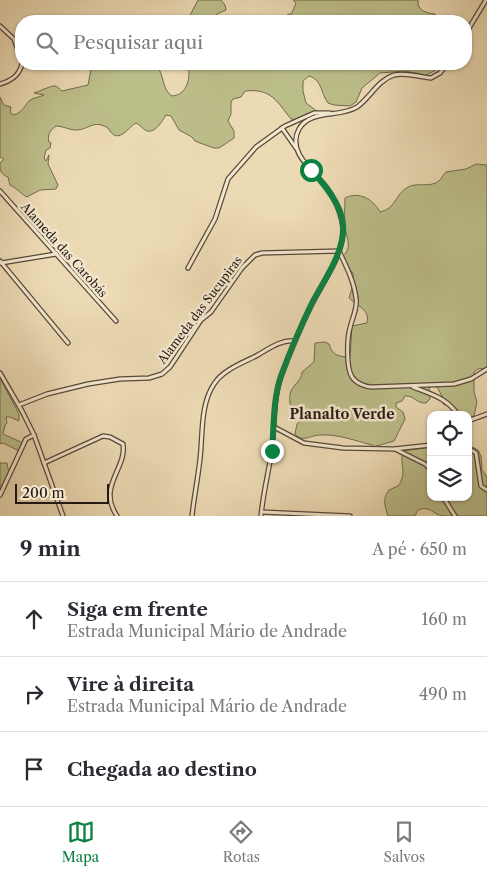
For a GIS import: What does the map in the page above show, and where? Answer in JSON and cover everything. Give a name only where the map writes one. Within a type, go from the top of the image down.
[{"type":"street","points":[[472,23],[486,0]]},
{"type":"street","points":[[0,26],[15,43]]},
{"type":"street","points":[[0,84],[10,81],[19,70]]},
{"type":"street","points":[[297,150],[296,140],[300,127],[310,119],[343,113],[355,108],[364,102],[384,80],[393,76],[404,74],[431,78],[442,70]]},
{"type":"street","points":[[188,268],[215,219],[230,176],[262,142],[282,128],[314,113],[336,114]]},
{"type":"street","points":[[282,128],[304,161],[330,193],[342,217],[343,237],[339,251],[295,341],[278,386],[272,451],[262,514],[350,516]]},
{"type":"street","name":"Alameda das Carobás","points":[[0,191],[116,321]]},
{"type":"street","name":"Alameda das Sucupiras","points":[[19,405],[46,394],[88,384],[159,376],[170,367],[201,320],[211,312],[242,268],[254,255],[292,251],[339,251]]},
{"type":"street","points":[[339,251],[353,282],[357,304],[348,338],[351,376],[353,379],[368,387],[454,384],[465,382],[487,368]]},
{"type":"street","points":[[1,262],[56,254]]},
{"type":"street","points":[[1,262],[68,343]]},
{"type":"street","points":[[192,516],[204,415],[208,396],[214,384],[230,370],[279,344],[295,341]]},
{"type":"street","points":[[0,373],[34,435],[63,516]]},
{"type":"street","points":[[410,386],[443,399],[452,405],[456,411]]},
{"type":"street","points":[[472,420],[487,414]]},
{"type":"street","points":[[274,427],[304,443],[343,448],[394,449],[427,445]]},
{"type":"street","points":[[0,495],[26,440],[34,435]]},
{"type":"street","points":[[44,463],[103,436],[110,437],[123,444],[124,452],[111,491],[111,504],[117,516]]},
{"type":"street","points":[[394,449],[427,466]]},
{"type":"street","points":[[472,450],[476,453],[481,486],[487,490]]},
{"type":"street","points":[[446,501],[455,516]]},
{"type":"green space","points":[[198,0],[221,0],[225,5],[226,10],[216,15],[190,15]]},
{"type":"green space","points":[[293,0],[418,0],[420,9],[435,15],[287,15],[292,13],[296,3]]},
{"type":"green space","points":[[91,70],[159,70],[166,89],[172,96],[185,89],[189,70],[436,70],[426,75],[405,71],[380,73],[362,88],[356,102],[350,106],[328,103],[319,83],[309,76],[303,81],[306,103],[318,112],[316,116],[302,120],[291,119],[268,94],[245,91],[241,97],[233,99],[231,102],[231,114],[228,121],[234,131],[234,138],[219,148],[195,141],[192,137],[179,130],[171,116],[166,115],[153,130],[147,131],[136,123],[119,136],[115,136],[108,128],[99,125],[80,130],[56,126],[48,137],[51,143],[50,148],[46,150],[44,158],[46,161],[49,155],[48,164],[58,185],[56,189],[40,190],[27,197],[23,195],[10,185],[8,177],[3,175],[0,170],[0,163],[4,159],[0,157],[0,97],[4,105],[11,107],[10,113],[14,115],[21,111],[30,100],[44,95],[34,93],[53,86],[57,86],[62,91],[88,85]]},
{"type":"green space","points":[[476,164],[487,165],[487,368],[478,369],[474,372],[474,392],[477,402],[474,416],[472,417],[472,411],[454,411],[443,404],[443,398],[437,387],[431,386],[429,389],[430,399],[426,403],[405,396],[402,401],[396,403],[396,407],[403,412],[405,419],[394,441],[373,447],[372,445],[347,438],[327,435],[298,437],[295,434],[297,424],[305,417],[304,412],[290,404],[290,394],[301,377],[302,372],[314,362],[315,343],[325,342],[329,344],[332,351],[337,355],[343,357],[350,356],[352,326],[367,323],[365,311],[349,298],[353,285],[353,273],[343,256],[348,249],[345,198],[355,195],[370,200],[380,212],[389,208],[400,193],[408,187],[435,183],[446,172],[466,169]]},
{"type":"green space","points":[[0,378],[19,414],[19,421],[6,417],[7,423],[3,434],[23,443],[19,451],[3,443],[0,444]]},
{"type":"green space","points":[[472,447],[478,450],[481,456],[482,470],[487,477],[487,516],[443,516],[429,509],[422,509],[418,510],[415,516],[388,516],[385,496],[389,490],[398,486],[401,481],[403,451],[427,448],[427,501],[472,501]]},
{"type":"green space","points":[[0,463],[7,463],[10,470],[0,491]]},
{"type":"district","name":"Planalto Verde","points":[[342,414]]},
{"type":"route","points":[[272,451],[278,386],[295,341],[339,251],[343,237],[342,217],[330,193],[311,170]]}]
